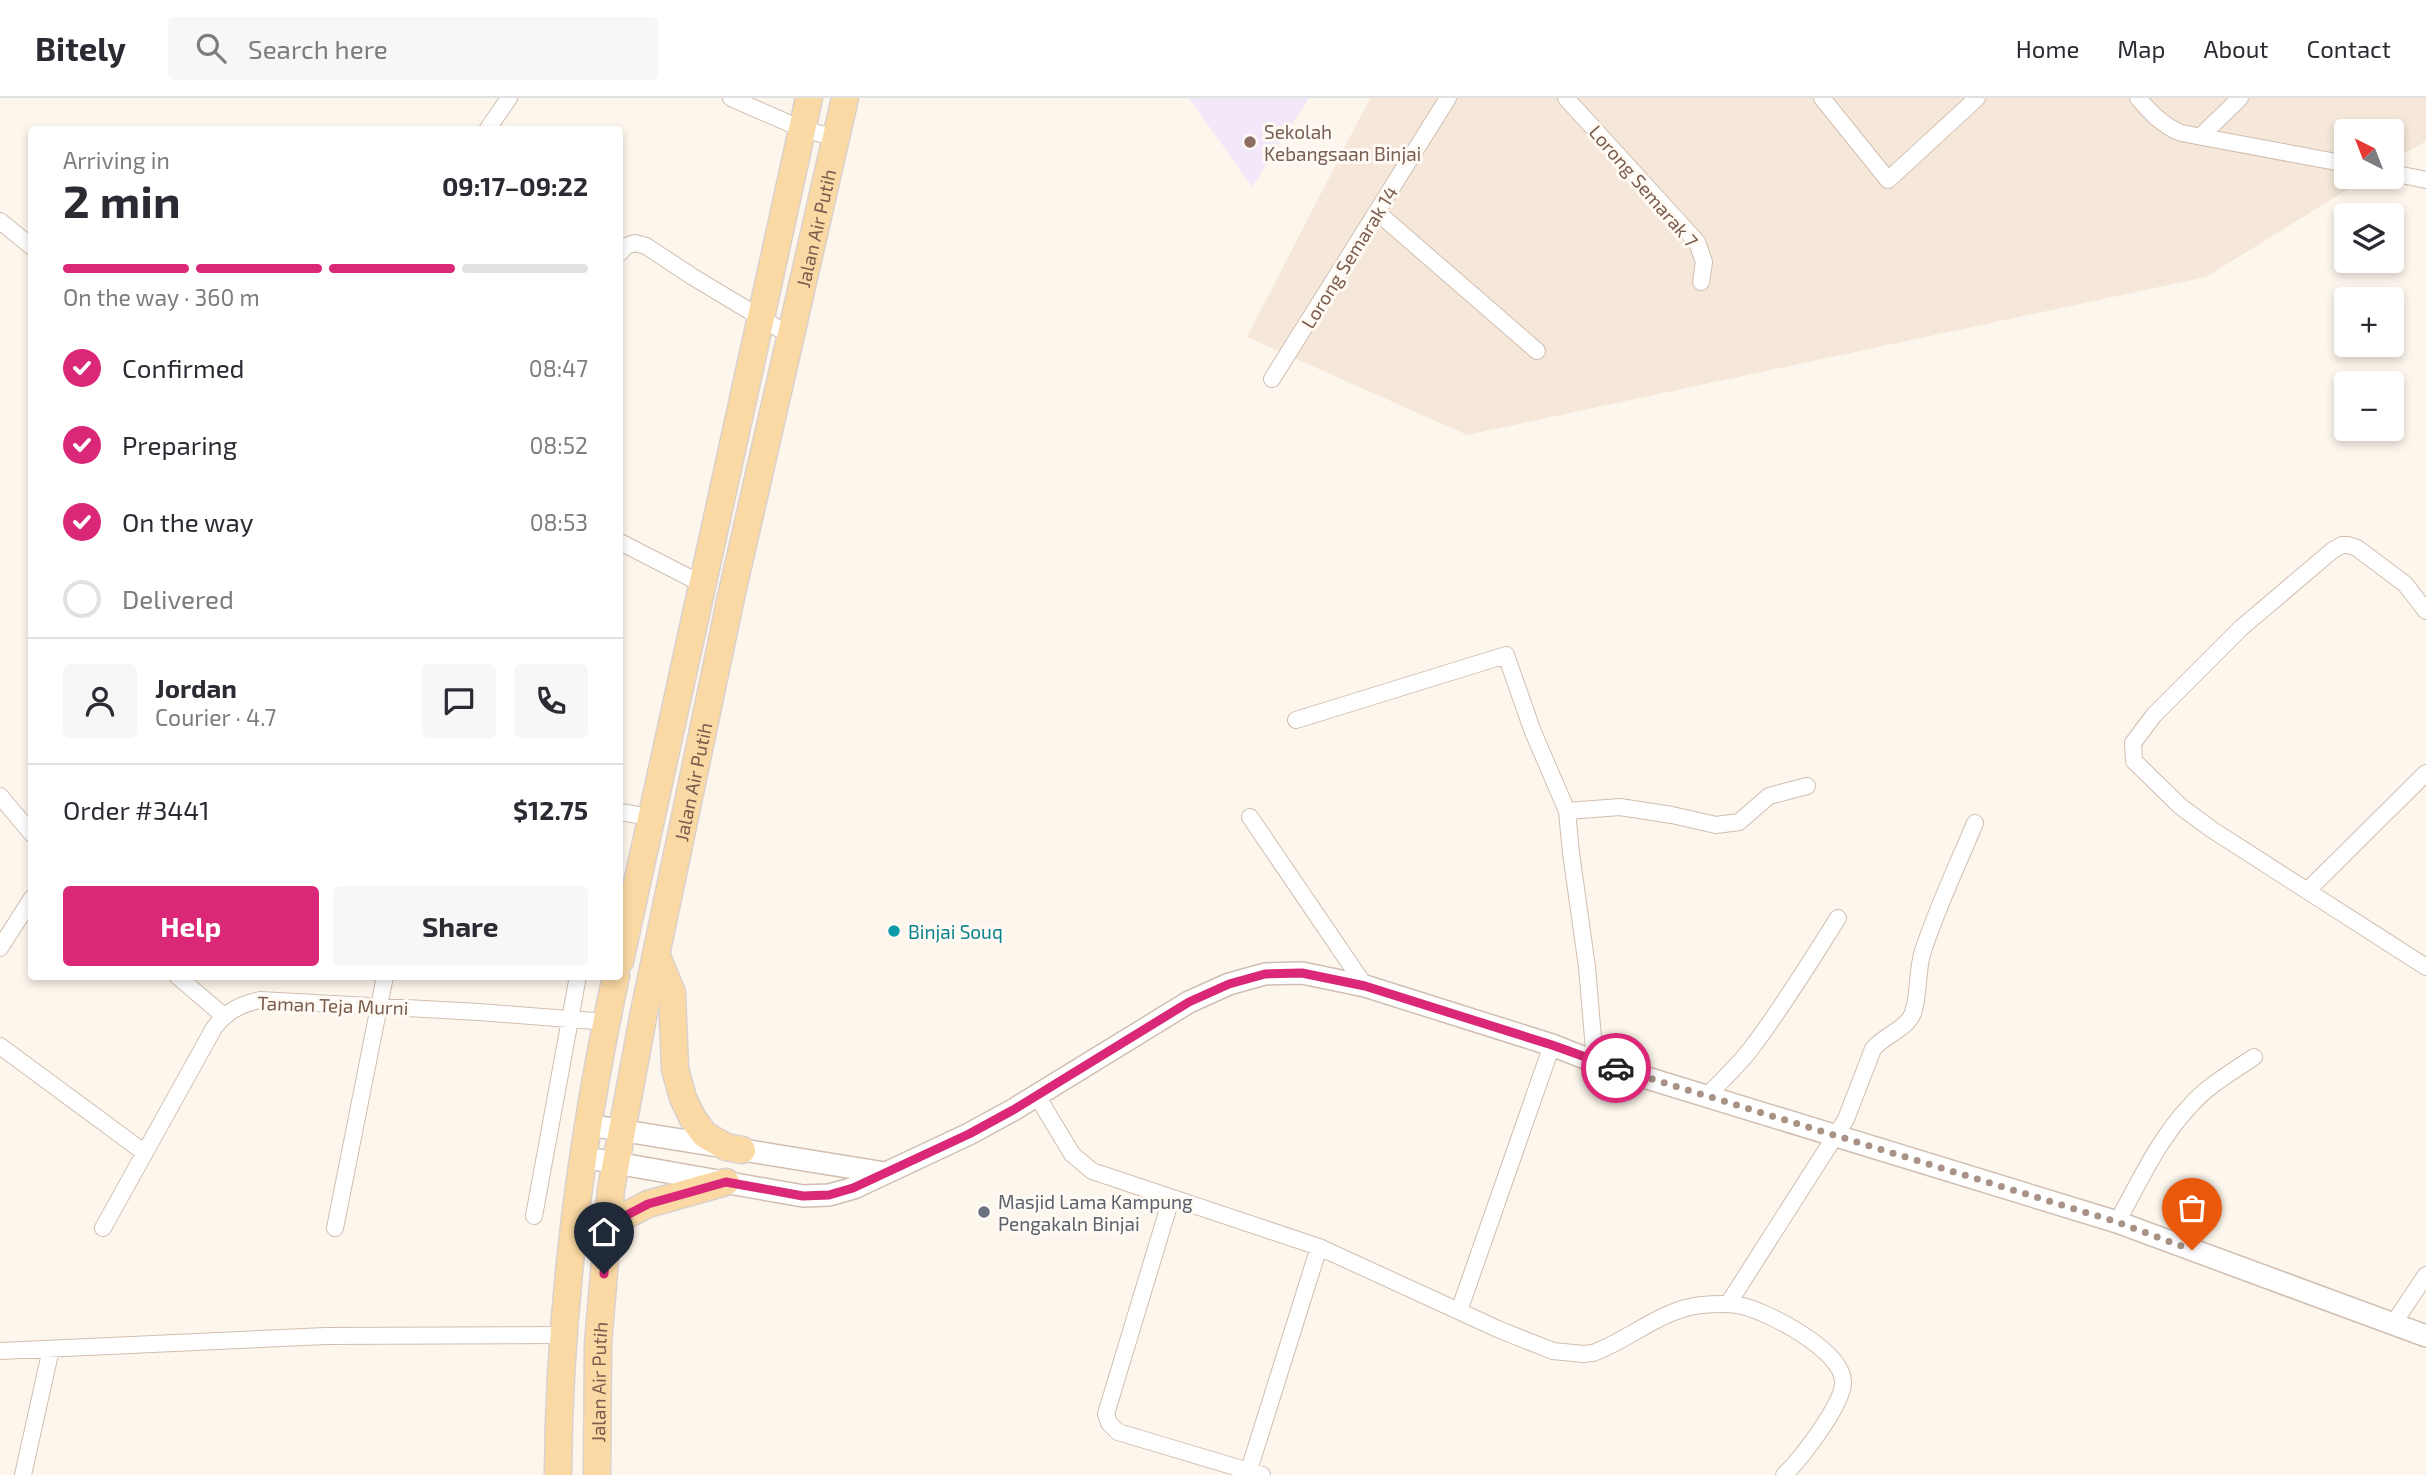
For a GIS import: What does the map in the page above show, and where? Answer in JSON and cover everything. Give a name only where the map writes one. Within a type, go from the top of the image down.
[{"type":"main road","name":"Jalan Air Putih","points":[[623,947],[809,98]]},
{"type":"main road","name":"Jalan Air Putih","points":[[597,1475],[598,1344],[616,1163],[656,954],[731,597],[845,98]]},
{"type":"main road","points":[[656,954],[672,993],[675,1069],[683,1098],[693,1119],[705,1135],[726,1147],[743,1150]]},
{"type":"main road","name":"Jalan Air Putih","points":[[558,1475],[563,1335],[582,1157],[615,980]]},
{"type":"main road","points":[[608,1225],[648,1204],[726,1182]]},
{"type":"street","points":[[490,126],[509,98]]},
{"type":"street","points":[[731,98],[802,129],[837,138]]},
{"type":"street","name":"Lorong Semarak 14","points":[[1272,379],[1448,98]]},
{"type":"street","name":"Lorong Semarak 7","points":[[1566,98],[1697,242],[1704,262],[1701,282]]},
{"type":"street","points":[[1822,98],[1888,180],[1977,98]]},
{"type":"street","points":[[2138,98],[2168,127],[2334,162]]},
{"type":"street","points":[[2201,136],[2240,98]]},
{"type":"street","points":[[2404,175],[2426,180]]},
{"type":"street","points":[[1377,212],[1537,351]]},
{"type":"street","points":[[0,220],[28,244]]},
{"type":"street","points":[[623,250],[635,243],[646,246],[791,337]]},
{"type":"street","points":[[623,544],[702,584]]},
{"type":"street","points":[[2426,611],[2405,584],[2357,548],[2342,545],[2241,628],[2154,715],[2133,743],[2132,750],[2134,761],[2180,806],[2211,829],[2426,967]]},
{"type":"street","points":[[1296,720],[1506,655],[1533,732],[1567,811],[1587,967],[1595,1062]]},
{"type":"street","points":[[2308,890],[2426,773]]},
{"type":"street","points":[[1567,811],[1620,807],[1716,825],[1739,822],[1769,796],[1807,786]]},
{"type":"street","points":[[0,796],[28,829]]},
{"type":"street","points":[[623,812],[650,817]]},
{"type":"street","points":[[1250,817],[1365,986]]},
{"type":"street","points":[[1728,1304],[1846,1119],[1872,1049],[1902,1026],[1913,1013],[1918,972],[1925,946],[1975,823]]},
{"type":"street","points":[[0,948],[28,904]]},
{"type":"street","points":[[1708,1095],[1752,1047],[1770,1019],[1786,1001],[1838,918]]},
{"type":"street","points":[[582,1157],[803,1196],[829,1195],[853,1188],[969,1134],[1037,1096],[1189,1002],[1229,984],[1265,974],[1302,973],[1365,986],[1552,1045],[1595,1062],[2117,1222],[2426,1336]]},
{"type":"street","points":[[103,1228],[214,1028],[224,1016],[182,980]]},
{"type":"street","points":[[335,1228],[384,980]]},
{"type":"street","points":[[534,1216],[577,980]]},
{"type":"street","name":"Taman Teja Murni","points":[[224,1016],[245,1003],[260,1000],[607,1022]]},
{"type":"street","points":[[1459,1311],[1552,1045]]},
{"type":"street","points":[[0,1046],[145,1153]]},
{"type":"street","points":[[2117,1222],[2169,1132],[2190,1105],[2215,1083],[2254,1057]]},
{"type":"street","points":[[1037,1096],[1072,1154],[1092,1171],[1319,1247],[1553,1351],[1584,1354],[1604,1349],[1666,1314],[1699,1305],[1741,1305],[1788,1325],[1832,1360],[1843,1377],[1843,1388],[1840,1399],[1808,1446],[1784,1475]]},
{"type":"street","points":[[588,1125],[885,1173]]},
{"type":"street","points":[[1171,1199],[1106,1414],[1109,1423],[1118,1432],[1255,1473],[1319,1247]]},
{"type":"street","points":[[2393,1324],[2426,1275]]},
{"type":"street","points":[[0,1351],[326,1336],[563,1335]]},
{"type":"street","points":[[23,1475],[51,1349]]},
{"type":"shaded area","name":"Sekolah Kebangsaan Binjai","points":[[1189,98],[1309,98],[1252,187]]},
{"type":"shaded area","points":[[1370,98],[2426,98],[2426,141],[2404,154],[2404,119],[2334,119],[2334,189],[2349,189],[2206,277],[1467,435],[1247,337]]},
{"type":"way so far","points":[[1616,1068],[2117,1222],[2192,1250]]},
{"type":"place","name":"Sekolah Kebangsaan Binjai","points":[[1250,142]]},
{"type":"place","name":"Binjai Souq","points":[[894,931]]},
{"type":"place","name":"Masjid Lama Kampung Pengakaln Binjai","points":[[984,1212]]},
{"type":"route","points":[[604,1274],[608,1225],[630,1212],[667,1197],[726,1182],[803,1196],[829,1195],[853,1188],[969,1134],[1013,1110],[1189,1002],[1229,984],[1265,974],[1302,973],[1330,977],[1392,993],[1616,1068]]}]
